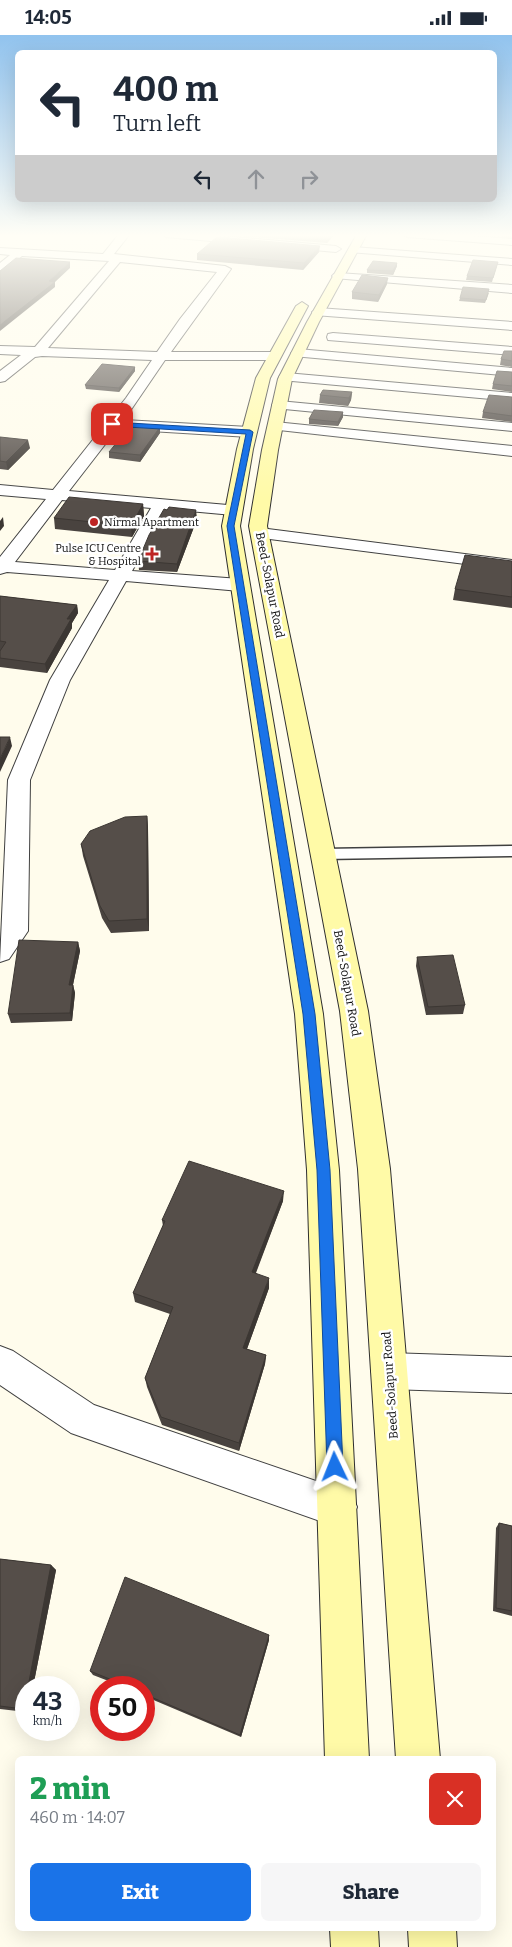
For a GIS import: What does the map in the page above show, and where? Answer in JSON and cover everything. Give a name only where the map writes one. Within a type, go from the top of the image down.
[{"type":"main road","name":"Beed-Solapur Road","points":[[293,323],[297,346]]},
{"type":"main road","name":"Beed-Solapur Road","points":[[310,323],[297,346],[234,510],[231,526],[309,1014],[323,1170],[347,1756]]},
{"type":"main road","name":"Beed-Solapur Road","points":[[297,346],[263,378],[268,421],[258,526],[354,1011],[374,1169],[418,1756]]},
{"type":"main road","points":[[354,1931],[355,1947]]},
{"type":"main road","points":[[432,1931],[433,1947]]},
{"type":"street","points":[[0,378],[35,353],[59,323]]},
{"type":"street","points":[[1,567],[131,401],[160,356],[185,323]]},
{"type":"street","points":[[0,350],[35,353],[160,356],[297,346],[512,326]]},
{"type":"street","points":[[297,346],[512,351]]},
{"type":"street","points":[[297,346],[512,372]]},
{"type":"street","points":[[297,346],[512,397]]},
{"type":"street","points":[[112,424],[268,421],[512,427]]},
{"type":"street","points":[[268,421],[512,451]]},
{"type":"street","points":[[0,490],[234,510]]},
{"type":"street","points":[[0,952],[15,931],[8,889],[18,780],[60,679],[162,504]]},
{"type":"street","points":[[260,533],[512,565]]},
{"type":"street","points":[[1,567],[240,585]]},
{"type":"street","points":[[0,1364],[84,1420],[337,1507]]},
{"type":"street","points":[[389,1371],[512,1375]]},
{"type":"lane","points":[[323,854],[512,851]]},
{"type":"building","points":[[504,351],[512,351],[512,361],[501,359]]},
{"type":"building","points":[[102,364],[135,367],[119,388],[85,385]]},
{"type":"building","points":[[497,371],[512,372],[512,386],[493,384]]},
{"type":"building","points":[[323,390],[352,392],[349,398],[320,395]]},
{"type":"building","points":[[489,395],[512,397],[512,416],[483,412]]},
{"type":"building","points":[[314,410],[343,412],[338,422],[309,419]]},
{"type":"building","points":[[131,425],[160,427],[140,455],[109,452]]},
{"type":"building","points":[[0,437],[28,440],[6,462],[0,461]]},
{"type":"building","points":[[69,497],[143,504],[131,526],[54,518]]},
{"type":"building","points":[[169,507],[196,510],[177,564],[138,561],[149,535],[164,509],[167,510]]},
{"type":"building","points":[[465,555],[512,561],[512,597],[455,589]]},
{"type":"building","points":[[0,596],[77,605],[67,619],[71,619],[45,664],[0,658],[0,651],[6,642],[0,641]]},
{"type":"building","points":[[0,737],[10,737],[0,759]]},
{"type":"building","points":[[147,816],[147,919],[109,921],[100,906],[81,844],[90,831],[125,817]]},
{"type":"building","points":[[19,940],[78,942],[69,985],[73,985],[70,1013],[8,1014]]},
{"type":"building","points":[[453,955],[465,1005],[428,1007],[417,957]]},
{"type":"building","points":[[189,1161],[284,1191],[252,1272],[269,1278],[243,1348],[266,1355],[239,1443],[161,1417],[145,1378],[173,1307],[133,1293],[165,1221],[162,1220]]},
{"type":"building","points":[[499,1523],[512,1526],[512,1611],[496,1608]]},
{"type":"building","points":[[0,1559],[51,1565],[30,1676],[15,1676],[15,1708],[0,1706]]},
{"type":"building","points":[[125,1577],[269,1635],[240,1735],[155,1699],[155,1676],[102,1676],[90,1671]]},
{"type":"place","name":"Nirmal Apartment","points":[[94,522]]},
{"type":"place","name":"Pulse ICU Centre & Hospital","points":[[152,554]]},
{"type":"route","points":[[112,424],[250,432],[245,449],[231,526],[309,1014],[323,1170],[335,1467]]}]
